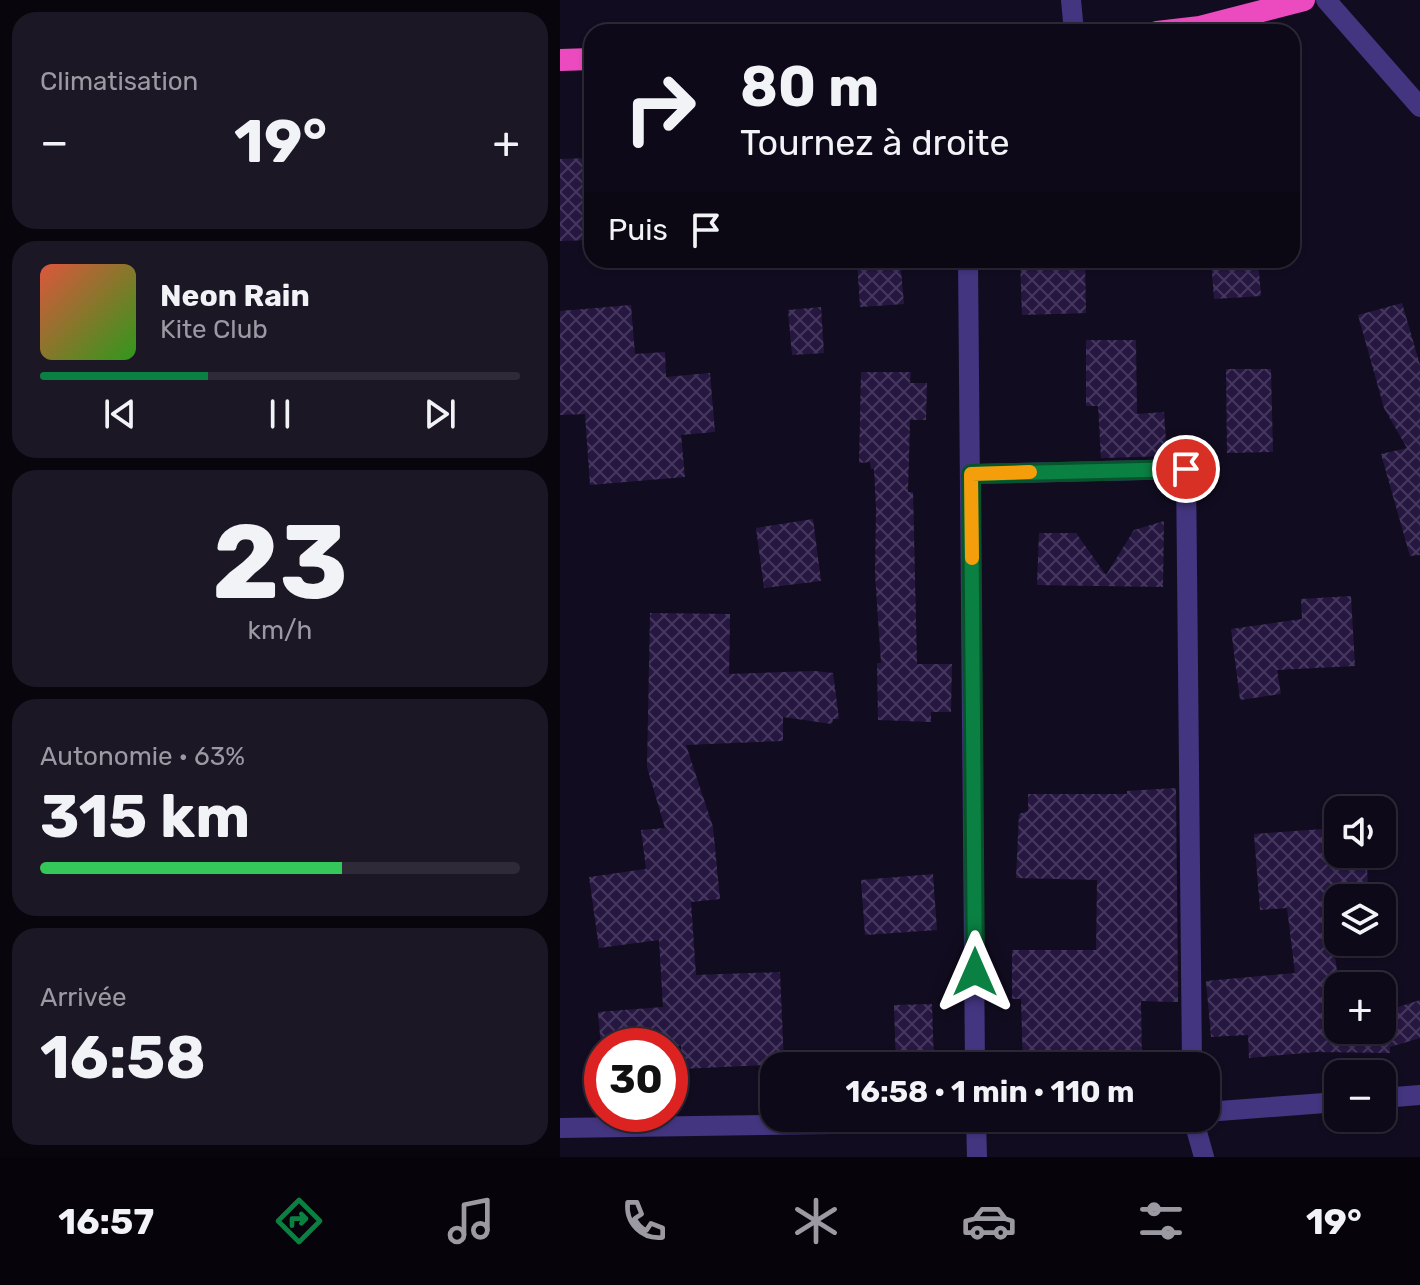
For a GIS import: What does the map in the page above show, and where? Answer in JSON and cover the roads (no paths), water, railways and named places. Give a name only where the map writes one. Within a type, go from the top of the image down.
[{"type":"highway","points":[[1212,24],[1304,0]]},
{"type":"highway","points":[[560,60],[584,59]]},
{"type":"street","points":[[1071,0],[1073,24]]},
{"type":"street","points":[[1326,0],[1420,107]]},
{"type":"street","points":[[968,268],[975,1052]]},
{"type":"street","points":[[971,474],[1186,469],[1192,1052]]},
{"type":"street","points":[[1396,1097],[1420,1095]]},
{"type":"street","points":[[1220,1111],[1324,1103]]},
{"type":"street","points":[[560,1128],[760,1124]]},
{"type":"street","points":[[976,1132],[977,1157]]},
{"type":"street","points":[[1197,1132],[1204,1157]]}]
